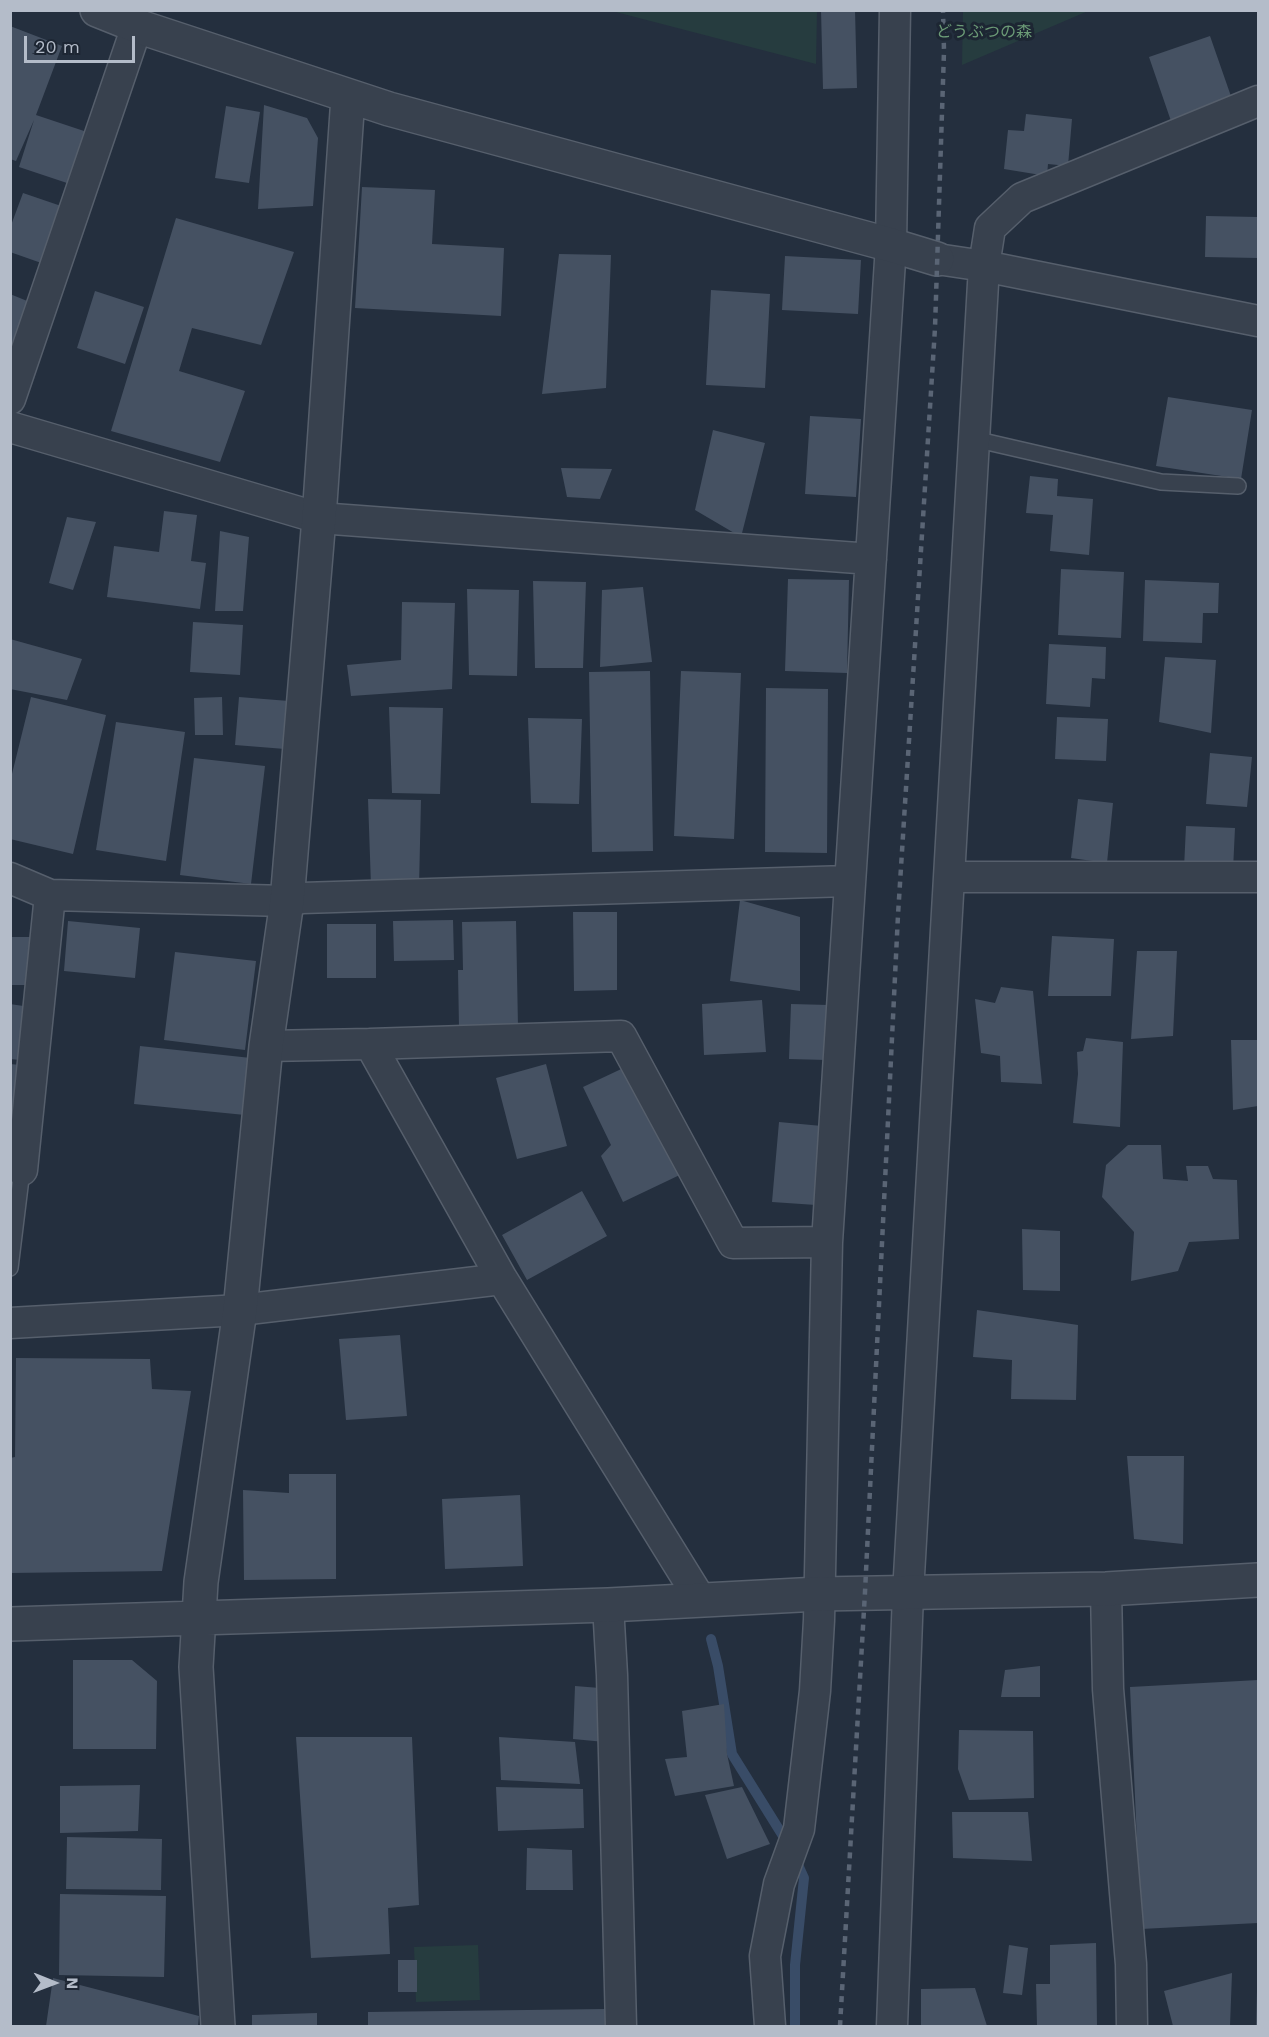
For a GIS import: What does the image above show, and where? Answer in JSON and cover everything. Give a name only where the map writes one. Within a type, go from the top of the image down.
[{"type":"street","points":[[97,10],[137,26],[348,97],[891,245],[937,260],[984,266],[1258,321]]},
{"type":"street","points":[[770,2026],[765,1956],[779,1884],[798,1828],[815,1691],[827,1242],[848,881],[891,245],[895,10]]},
{"type":"street","points":[[10,399],[137,26]]},
{"type":"street","points":[[218,2026],[196,1667],[198,1618],[201,1582],[240,1310],[266,1046],[287,901],[319,518],[348,97]]},
{"type":"street","points":[[892,2026],[908,1593],[984,266],[990,228],[1022,198],[1258,101]]},
{"type":"street","points":[[10,427],[319,518],[871,559]]},
{"type":"street","points":[[949,877],[1258,877]]},
{"type":"street","points":[[10,878],[50,895],[287,901],[314,897],[848,881]]},
{"type":"street","points":[[22,1170],[50,895]]},
{"type":"street","points":[[266,1046],[621,1036],[733,1243],[827,1242]]},
{"type":"street","points":[[370,1044],[502,1279],[700,1599]]},
{"type":"street","points":[[10,1323],[240,1310],[502,1279]]},
{"type":"street","points":[[10,1624],[608,1605],[819,1594],[1106,1588],[1258,1580]]},
{"type":"street","points":[[1106,1588],[1108,1689],[1131,1964],[1132,2026]]},
{"type":"street","points":[[608,1605],[612,1675],[621,2026]]},
{"type":"lane","points":[[974,439],[1161,482],[1238,486]]},
{"type":"lane","points":[[10,1268],[22,1170]]},
{"type":"green space","name":"どうぶつの森","points":[[963,10],[1088,11],[962,65]]},
{"type":"green space","points":[[612,11],[817,11],[816,64]]},
{"type":"green space","points":[[478,1945],[480,2000],[416,2002],[414,1947]]},
{"type":"building","points":[[821,10],[855,10],[857,88],[823,89]]},
{"type":"building","points":[[10,26],[62,46],[36,115],[93,134],[76,186],[19,167],[34,120],[16,161],[10,159]]},
{"type":"building","points":[[1210,36],[1233,102],[1172,124],[1149,57]]},
{"type":"building","points":[[264,105],[307,118],[318,138],[313,206],[258,209]]},
{"type":"building","points":[[226,106],[260,112],[249,183],[215,178]]},
{"type":"building","points":[[1026,114],[1072,119],[1068,166],[1048,164],[1047,176],[1004,169],[1008,130],[1024,131]]},
{"type":"building","points":[[362,187],[435,190],[432,244],[504,248],[501,316],[355,308]]},
{"type":"building","points":[[23,193],[67,208],[47,265],[10,252],[10,228]]},
{"type":"building","points":[[1206,216],[1258,217],[1258,258],[1205,257]]},
{"type":"building","points":[[176,218],[294,252],[261,345],[192,328],[179,371],[245,391],[220,462],[111,431]]},
{"type":"building","points":[[559,254],[611,255],[606,388],[542,394]]},
{"type":"building","points":[[785,256],[861,260],[858,314],[782,310]]},
{"type":"building","points":[[711,290],[770,294],[765,388],[706,385]]},
{"type":"building","points":[[95,291],[144,307],[125,364],[77,348]]},
{"type":"building","points":[[10,294],[37,305],[10,356]]},
{"type":"building","points":[[1168,397],[1252,410],[1241,479],[1156,466]]},
{"type":"building","points":[[810,416],[861,419],[856,497],[805,494]]},
{"type":"building","points":[[713,430],[765,443],[741,537],[695,510]]},
{"type":"building","points":[[561,468],[612,469],[600,499],[567,497]]},
{"type":"building","points":[[1030,476],[1058,479],[1057,496],[1093,499],[1089,555],[1050,551],[1053,515],[1026,513]]},
{"type":"building","points":[[164,511],[197,515],[191,561],[206,563],[200,609],[107,597],[114,546],[159,552]]},
{"type":"building","points":[[67,517],[96,522],[73,590],[49,583]]},
{"type":"building","points":[[220,531],[249,537],[243,611],[215,611]]},
{"type":"building","points":[[1061,569],[1124,572],[1121,638],[1058,635]]},
{"type":"building","points":[[788,579],[849,580],[847,673],[785,671]]},
{"type":"building","points":[[1145,580],[1219,583],[1218,613],[1203,613],[1202,643],[1143,641]]},
{"type":"building","points":[[533,581],[586,582],[583,668],[535,668]]},
{"type":"building","points":[[643,587],[652,662],[600,667],[602,590]]},
{"type":"building","points":[[467,589],[519,590],[517,676],[469,675]]},
{"type":"building","points":[[402,602],[455,603],[452,689],[351,696],[347,665],[401,660]]},
{"type":"building","points":[[193,622],[243,625],[240,675],[190,672]]},
{"type":"building","points":[[10,639],[82,659],[67,700],[10,689]]},
{"type":"building","points":[[1049,644],[1106,647],[1105,679],[1092,678],[1090,707],[1046,704]]},
{"type":"building","points":[[1165,657],[1216,660],[1211,733],[1159,722]]},
{"type":"building","points":[[650,671],[653,851],[592,852],[589,672]]},
{"type":"building","points":[[681,671],[741,673],[734,839],[674,836]]},
{"type":"building","points":[[766,688],[828,689],[827,853],[765,852]]},
{"type":"building","points":[[31,697],[106,715],[73,854],[10,839],[10,782]]},
{"type":"building","points":[[222,697],[223,735],[195,735],[194,698]]},
{"type":"building","points":[[239,697],[289,701],[285,749],[235,745]]},
{"type":"building","points":[[389,707],[443,708],[440,794],[392,793]]},
{"type":"building","points":[[1057,717],[1108,719],[1106,761],[1055,759]]},
{"type":"building","points":[[528,718],[582,719],[579,804],[531,803]]},
{"type":"building","points":[[116,722],[185,732],[166,861],[96,850]]},
{"type":"building","points":[[1210,753],[1252,757],[1247,807],[1206,804]]},
{"type":"building","points":[[194,758],[265,766],[251,884],[180,875]]},
{"type":"building","points":[[368,799],[421,800],[419,887],[371,886]]},
{"type":"building","points":[[1078,799],[1113,803],[1107,863],[1071,858]]},
{"type":"building","points":[[1186,826],[1235,828],[1233,870],[1184,868]]},
{"type":"building","points":[[740,900],[800,917],[800,991],[730,981]]},
{"type":"building","points":[[573,912],[617,912],[617,990],[574,991]]},
{"type":"building","points":[[453,920],[454,960],[394,961],[393,921]]},
{"type":"building","points":[[68,921],[140,928],[135,978],[64,971]]},
{"type":"building","points":[[516,921],[518,1027],[459,1028],[458,970],[463,970],[462,922]]},
{"type":"building","points":[[327,924],[376,924],[376,978],[327,978]]},
{"type":"building","points":[[1052,936],[1114,939],[1111,996],[1048,996]]},
{"type":"building","points":[[10,937],[35,937],[35,985],[10,985]]},
{"type":"building","points":[[1137,951],[1177,951],[1173,1036],[1131,1039]]},
{"type":"building","points":[[175,952],[256,961],[245,1050],[164,1040]]},
{"type":"building","points":[[1001,987],[1033,991],[1042,1084],[1001,1082],[1000,1056],[981,1053],[975,999],[995,1003]]},
{"type":"building","points":[[762,1000],[766,1052],[704,1055],[702,1004]]},
{"type":"building","points":[[10,1004],[30,1007],[20,1060],[10,1059]]},
{"type":"building","points":[[791,1004],[829,1005],[827,1060],[789,1059]]},
{"type":"building","points":[[1086,1038],[1123,1042],[1120,1127],[1073,1123],[1078,1074],[1077,1052],[1083,1051]]},
{"type":"building","points":[[1231,1040],[1258,1040],[1258,1106],[1233,1110]]},
{"type":"building","points":[[140,1046],[251,1058],[245,1115],[134,1104]]},
{"type":"building","points":[[634,1063],[686,1172],[623,1202],[601,1156],[611,1145],[583,1087]]},
{"type":"building","points":[[10,1064],[21,1065],[16,1131],[10,1131]]},
{"type":"building","points":[[546,1064],[567,1146],[517,1159],[496,1078]]},
{"type":"building","points":[[779,1122],[822,1126],[816,1205],[772,1202]]},
{"type":"building","points":[[1128,1145],[1161,1145],[1163,1179],[1188,1181],[1186,1166],[1208,1166],[1213,1179],[1237,1180],[1239,1239],[1189,1242],[1178,1271],[1131,1281],[1134,1232],[1102,1197],[1106,1165]]},
{"type":"building","points":[[582,1191],[607,1236],[527,1280],[502,1235]]},
{"type":"building","points":[[1022,1229],[1060,1231],[1060,1291],[1023,1290]]},
{"type":"building","points":[[977,1310],[1078,1325],[1076,1400],[1011,1399],[1012,1360],[973,1357]]},
{"type":"building","points":[[400,1335],[407,1416],[346,1420],[339,1339]]},
{"type":"building","points":[[16,1358],[150,1359],[152,1389],[191,1391],[162,1571],[10,1573],[10,1458],[15,1457]]},
{"type":"building","points":[[1127,1456],[1184,1456],[1183,1544],[1134,1539]]},
{"type":"building","points":[[289,1474],[336,1474],[336,1579],[244,1580],[243,1490],[289,1493]]},
{"type":"building","points":[[520,1495],[523,1566],[445,1569],[442,1499]]},
{"type":"building","points":[[73,1660],[132,1660],[157,1681],[156,1749],[73,1749]]},
{"type":"building","points":[[1040,1666],[1040,1697],[1001,1697],[1005,1670]]},
{"type":"building","points":[[1258,1680],[1258,1923],[1141,1929],[1130,1687]]},
{"type":"building","points":[[575,1686],[625,1690],[626,1744],[573,1739]]},
{"type":"building","points":[[724,1704],[727,1754],[734,1786],[675,1796],[665,1759],[687,1757],[682,1711]]},
{"type":"building","points":[[959,1730],[1033,1731],[1034,1798],[969,1800],[958,1769]]},
{"type":"building","points":[[296,1737],[412,1737],[419,1905],[388,1908],[390,1954],[311,1958]]},
{"type":"building","points":[[499,1737],[575,1742],[580,1784],[501,1780]]},
{"type":"building","points":[[140,1785],[138,1831],[60,1833],[60,1786]]},
{"type":"building","points":[[496,1787],[583,1789],[584,1828],[498,1831]]},
{"type":"building","points":[[742,1787],[770,1844],[727,1859],[705,1795]]},
{"type":"building","points":[[952,1812],[1028,1812],[1032,1861],[953,1858]]},
{"type":"building","points":[[67,1837],[162,1839],[161,1890],[66,1889]]},
{"type":"building","points":[[527,1848],[572,1850],[573,1890],[526,1890]]},
{"type":"building","points":[[60,1894],[166,1896],[164,1977],[59,1975]]},
{"type":"building","points":[[1096,1943],[1097,2026],[1037,2026],[1036,1984],[1050,1984],[1050,1945]]},
{"type":"building","points":[[1009,1945],[1028,1948],[1022,1995],[1003,1993]]},
{"type":"building","points":[[398,1960],[417,1960],[417,1992],[398,1992]]},
{"type":"building","points":[[1232,1973],[1230,2026],[1173,2026],[1164,1991]]},
{"type":"building","points":[[53,1978],[199,2016],[198,2026],[46,2026]]},
{"type":"building","points":[[975,1988],[987,2026],[921,2026],[921,1989]]},
{"type":"building","points":[[1257,1990],[1258,2026],[1256,2026]]},
{"type":"building","points":[[605,2009],[605,2026],[368,2026],[368,2012]]},
{"type":"building","points":[[317,2013],[317,2026],[252,2026],[252,2015]]},
{"type":"waterway","points":[[711,1639],[718,1666],[732,1754],[788,1844]]},
{"type":"waterway","points":[[795,1858],[804,1878],[795,1965],[795,2026]]},
{"type":"railway","points":[[840,2026],[865,1592],[898,915],[935,328],[944,51],[943,10]]}]
